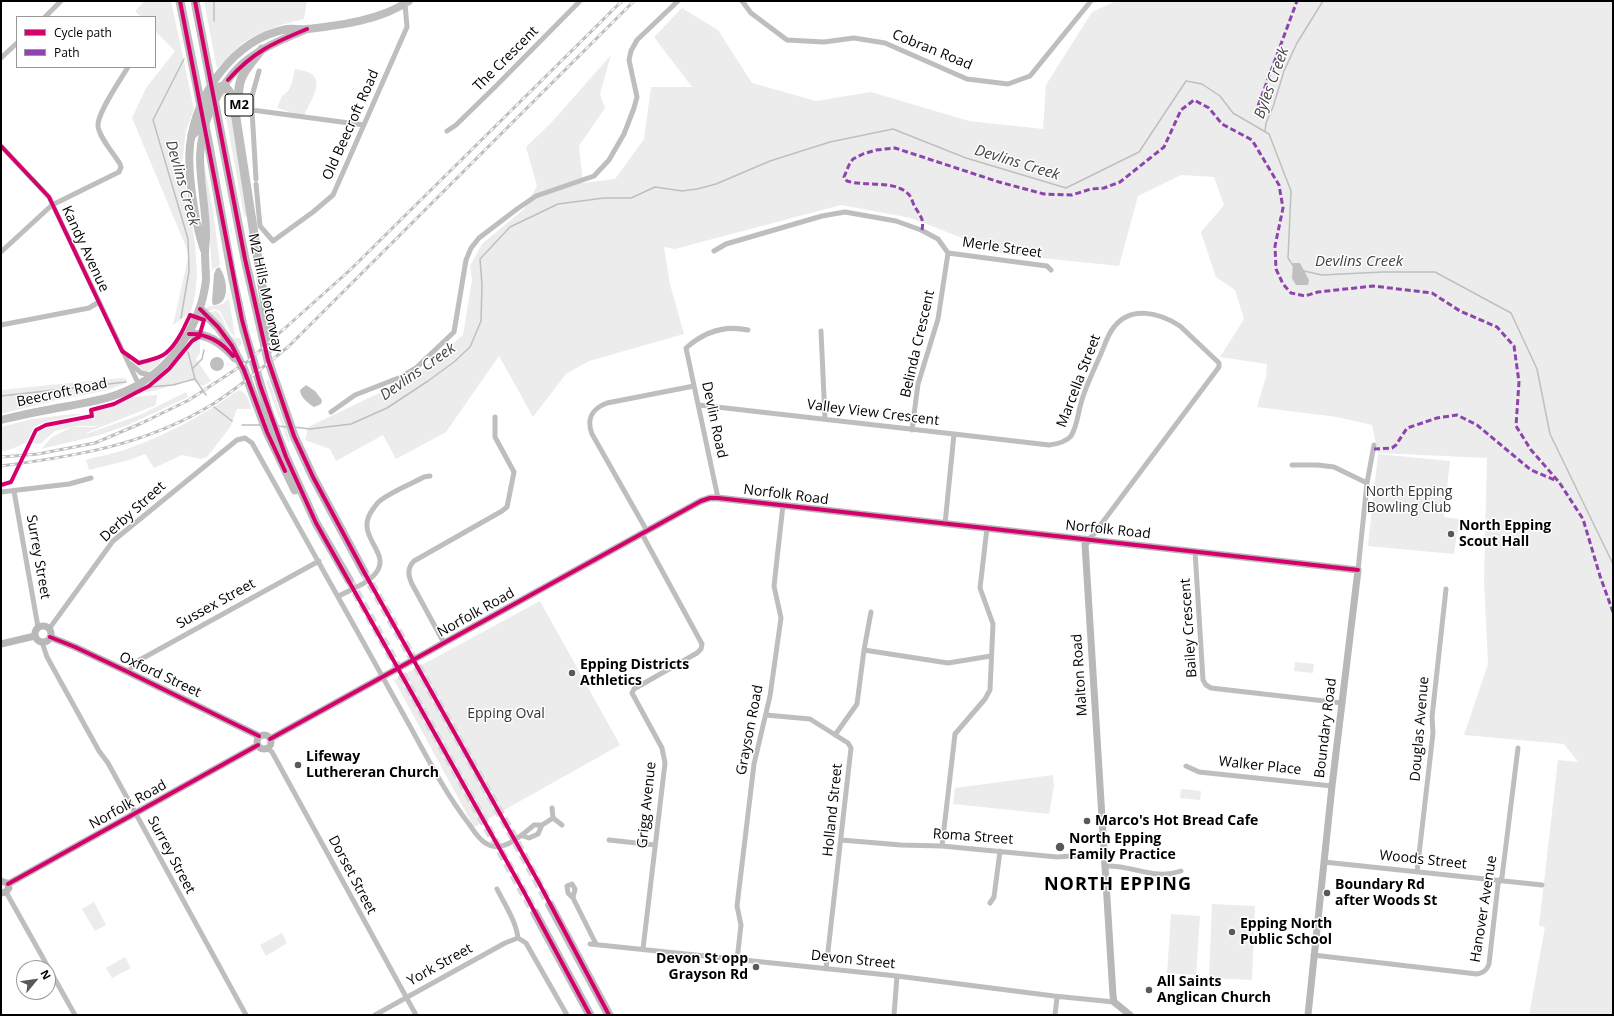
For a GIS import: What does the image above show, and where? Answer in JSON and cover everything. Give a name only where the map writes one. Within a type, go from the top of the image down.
[{"type":"highway","name":"M2 Hills Motorway","points":[[180,1],[209,146],[233,282],[244,330],[268,410],[272,433]]},
{"type":"highway","name":"M2 Hills Motorway","points":[[196,1],[245,258],[268,360],[294,436],[313,477],[364,572]]},
{"type":"highway","name":"M2","points":[[244,169],[239,85],[242,74],[262,49]]},
{"type":"highway","name":"M2","points":[[195,132],[211,95],[217,88],[223,86],[230,92],[233,99],[270,337],[268,360]]},
{"type":"highway","points":[[200,308],[218,327],[232,346],[244,370],[258,407],[272,433],[299,498],[316,523],[349,580]]},
{"type":"highway","points":[[189,334],[200,333],[222,345],[230,352],[244,370]]},
{"type":"highway","points":[[550,905],[609,1015]]},
{"type":"highway","points":[[535,913],[590,1015]]},
{"type":"main road","name":"Beecroft Road","points":[[205,252],[199,236],[190,173],[190,151],[195,132],[196,119],[206,93],[218,74],[243,50],[269,35],[288,29],[307,29],[374,17],[388,13],[407,2]]},
{"type":"main road","name":"Beecroft Road","points":[[1,420],[106,398],[139,384],[151,376],[172,357],[189,334],[200,308],[206,280],[206,236],[200,166],[201,146],[206,121],[223,86],[242,65],[262,49],[307,29]]},
{"type":"street","points":[[46,16],[62,1]]},
{"type":"street","name":"The Crescent","points":[[447,131],[456,125],[491,91],[580,1]]},
{"type":"street","points":[[331,412],[354,395],[401,376],[416,368],[454,332],[466,260],[471,248],[479,238],[536,196],[594,176],[609,160],[624,134],[637,98],[629,60],[631,51],[637,40],[678,1]]},
{"type":"street","name":"Cobran Road","points":[[742,1],[751,13],[787,40],[824,42],[854,38],[885,43],[967,79],[1008,84],[1030,76],[1091,1]]},
{"type":"street","name":"Old Beecroft Road","points":[[252,110],[260,226],[274,241],[333,195],[407,27],[407,2]]},
{"type":"street","points":[[1,58],[16,44]]},
{"type":"street","points":[[1,252],[52,204],[116,174],[121,169],[120,164],[100,132],[98,125],[100,115],[127,68]]},
{"type":"street","points":[[260,71],[252,96],[252,110],[364,125]]},
{"type":"street","name":"Kandy Avenue","points":[[1,146],[49,197],[139,384]]},
{"type":"street","points":[[714,251],[726,244],[822,216],[846,212],[896,221],[922,230],[938,239],[948,253]]},
{"type":"street","name":"Merle Street","points":[[948,253],[1047,266],[1051,270]]},
{"type":"street","name":"Belinda Crescent","points":[[912,430],[918,384],[938,319],[948,253]]},
{"type":"street","points":[[1,325],[89,308],[99,302]]},
{"type":"street","name":"Marcella Street","points":[[954,434],[1049,445],[1061,443],[1068,439],[1073,431],[1081,402],[1111,331],[1118,322],[1131,314],[1150,314],[1173,322],[1219,363],[1218,370]]},
{"type":"street","name":"Devlin Road","points":[[718,498],[686,348],[697,339],[710,332],[738,328],[748,330]]},
{"type":"street","points":[[821,331],[824,419]]},
{"type":"street","points":[[126,359],[141,373],[151,376]]},
{"type":"street","name":"Malton Road","points":[[1114,1002],[1104,866],[1085,544],[1218,370]]},
{"type":"street","points":[[644,532],[592,434],[589,426],[589,418],[598,406],[607,403],[694,386]]},
{"type":"street","name":"Valley View Crescent","points":[[699,405],[954,434],[945,524]]},
{"type":"street","points":[[444,643],[412,584],[409,577],[409,568],[414,560],[507,507],[514,472],[495,437],[495,417]]},
{"type":"street","name":"Derby Street","points":[[49,629],[113,541],[237,440],[245,438],[252,442],[319,561]]},
{"type":"street","name":"Boundary Road","points":[[1308,1015],[1313,956],[1367,483],[1374,445]]},
{"type":"street","points":[[1292,465],[1318,465],[1334,468],[1367,483]]},
{"type":"street","points":[[339,596],[371,577],[378,570],[380,559],[378,552],[369,536],[366,525],[367,519],[380,500],[424,477],[430,476]]},
{"type":"street","points":[[1,492],[69,484],[91,478]]},
{"type":"street","name":"Surrey Street","points":[[14,490],[38,626]]},
{"type":"street","name":"Norfolk Road","points":[[270,738],[644,532],[701,501],[710,498],[1090,539],[1358,570]]},
{"type":"street","name":"Grayson Road","points":[[736,960],[741,925],[737,906],[754,764],[766,716],[781,618],[774,586],[783,505]]},
{"type":"street","points":[[942,846],[954,739],[958,729],[988,695],[990,690],[993,624],[980,588],[987,528]]},
{"type":"street","name":"Grigg Avenue","points":[[642,949],[665,763],[662,748],[632,694],[632,691],[634,688],[697,653],[701,649],[702,644],[644,532]]},
{"type":"street","name":"Bailey Crescent","points":[[1195,551],[1203,680],[1206,685],[1211,688],[1342,703]]},
{"type":"street","points":[[319,561],[453,803],[480,839],[486,844],[496,847],[503,845],[523,836],[534,825],[542,825],[553,818]]},
{"type":"street","name":"Sussex Street","points":[[128,672],[136,662],[319,561]]},
{"type":"street","name":"Douglas Avenue","points":[[1417,872],[1433,733],[1432,717],[1446,589]]},
{"type":"street","points":[[835,734],[857,704],[864,650],[871,612]]},
{"type":"street","points":[[38,626],[45,626],[49,629],[50,637],[47,640],[42,642],[35,636],[35,630],[38,626]]},
{"type":"street","points":[[1,644],[35,636]]},
{"type":"street","name":"Oxford Street","points":[[50,637],[128,672],[259,736]]},
{"type":"street","name":"Surrey Street","points":[[42,642],[47,656],[246,1015]]},
{"type":"street","points":[[864,650],[948,663],[991,656]]},
{"type":"street","name":"Holland Street","points":[[766,716],[810,720],[848,743],[850,748],[851,754],[826,969]]},
{"type":"street","points":[[265,734],[270,738],[270,745],[267,748],[261,748],[258,745],[256,742],[259,736],[265,734]]},
{"type":"street","name":"Norfolk Road","points":[[4,883],[135,814],[258,745]]},
{"type":"street","name":"Dorset Street","points":[[267,748],[272,752],[416,1015]]},
{"type":"street","name":"Hanover Avenue","points":[[1313,956],[1477,974],[1482,973],[1487,969],[1489,964],[1500,881],[1502,877],[1518,748]]},
{"type":"street","name":"Walker Place","points":[[1186,766],[1199,772],[1332,786]]},
{"type":"street","points":[[552,808],[553,818],[562,825]]},
{"type":"street","points":[[523,836],[529,838],[538,834],[542,825]]},
{"type":"street","points":[[609,840],[655,845]]},
{"type":"street","name":"Roma Street","points":[[841,840],[901,845],[942,846],[1057,857],[1104,854]]},
{"type":"street","points":[[990,903],[994,897],[1000,851]]},
{"type":"street","name":"Woods Street","points":[[1324,862],[1542,885]]},
{"type":"street","points":[[1104,866],[1112,865],[1132,868],[1139,871],[1170,875],[1181,871]]},
{"type":"street","points":[[4,883],[8,888],[3,893],[75,1015]]},
{"type":"street","points":[[497,889],[517,930],[518,938],[526,943],[567,1015]]},
{"type":"street","points":[[573,898],[596,944]]},
{"type":"street","name":"York Street","points":[[374,1015],[505,943],[518,938]]},
{"type":"street","name":"Devon Street","points":[[590,944],[897,976],[1057,997],[1114,1002]]},
{"type":"street","points":[[894,1015],[897,976]]},
{"type":"street","points":[[1055,1015],[1057,997]]},
{"type":"street","points":[[1114,1002],[1130,1015]]},
{"type":"green space","points":[[145,1],[171,1],[194,109],[186,131],[182,164],[195,244],[197,274],[195,296],[190,315],[188,314],[173,325],[189,254],[132,118],[146,88],[175,51],[156,32],[156,16],[140,16],[135,11]]},
{"type":"green space","points":[[204,1],[307,1],[304,19],[273,28],[250,38],[236,49],[217,69]]},
{"type":"green space","points":[[1116,1],[1613,1],[1613,1015],[1529,1015],[1545,927],[1539,926],[1558,760],[1578,762],[1564,744],[1464,735],[1488,664],[1484,579],[1487,458],[1378,453],[1372,425],[1337,417],[1257,407],[1266,377],[1267,364],[1220,357],[1244,319],[1235,290],[1216,277],[1201,232],[1224,205],[1214,177],[1181,175],[1138,196],[1119,266],[1003,254],[911,218],[841,205],[675,249],[664,247],[670,284],[684,334],[589,361],[566,374],[533,417],[499,356],[446,432],[396,459],[383,435],[336,461],[330,449],[305,440],[308,427],[411,378],[463,335],[472,280],[470,266],[482,244],[524,209],[537,186],[526,147],[551,123],[611,55],[600,94],[605,108],[579,146],[583,183],[615,179],[644,139],[651,87],[692,87],[654,37],[682,8],[718,30],[752,83],[816,101],[871,92],[969,121],[1043,129],[1046,85],[1092,12]]},
{"type":"green space","points":[[295,69],[306,71],[313,75],[316,81],[314,94],[304,116],[277,108],[282,96],[290,88]]},
{"type":"green space","points":[[225,92],[232,108],[247,217],[244,215],[224,106],[223,94]]},
{"type":"green space","points":[[204,163],[213,210],[220,265],[212,270]]},
{"type":"green space","points":[[228,299],[235,336],[231,333],[220,311],[214,309],[207,312],[206,310],[207,307],[223,304]]},
{"type":"green space","points":[[216,311],[220,314],[231,336],[240,338],[242,344],[239,347],[209,312]]},
{"type":"green space","points":[[200,340],[200,353],[196,359],[211,381],[203,386],[189,379],[158,390],[137,394],[175,365],[193,342]]},
{"type":"green space","points":[[125,345],[134,361],[139,363],[166,355],[151,370],[143,372],[139,370],[133,362]]},
{"type":"green space","points":[[121,378],[127,379],[126,383],[108,390],[57,400],[1,414],[1,390]]},
{"type":"green space","points":[[269,380],[290,441],[288,442],[266,381]]},
{"type":"green space","points":[[239,390],[246,396],[251,409],[237,409],[231,426],[207,457],[201,459],[182,455],[154,468],[145,454],[126,461],[89,470],[86,460],[122,451],[171,431],[199,416]]},
{"type":"green space","points":[[186,392],[188,397],[128,425],[100,435],[41,449],[52,437],[72,427],[98,426],[76,426],[55,431],[40,444],[32,443],[40,431],[51,426],[92,419],[95,417],[93,411],[117,405],[130,397],[157,395],[156,405],[86,434],[140,415]]},
{"type":"green space","points":[[83,414],[42,423],[34,427],[26,443],[1,451],[1,427],[32,419]]},
{"type":"green space","name":"North Epping Bowling Club","points":[[1378,454],[1450,461],[1444,517],[1459,519],[1454,554],[1368,546]]},
{"type":"green space","name":"Epping Oval","points":[[540,601],[620,745],[474,827],[394,680]]},
{"type":"green space","points":[[1295,662],[1314,664],[1313,673],[1294,671]]},
{"type":"green space","points":[[1053,775],[1054,786],[1049,814],[953,804],[955,788]]},
{"type":"green space","points":[[1181,789],[1201,791],[1200,800],[1180,798]]},
{"type":"green space","points":[[94,902],[106,925],[95,931],[82,909]]},
{"type":"green space","points":[[1212,904],[1255,906],[1252,980],[1209,978]]},
{"type":"green space","points":[[1171,914],[1200,916],[1196,975],[1167,973]]},
{"type":"green space","points":[[282,933],[287,943],[266,956],[260,945]]},
{"type":"green space","points":[[125,957],[131,968],[112,978],[106,968]]},
{"type":"shaded area","points":[[1293,263],[1300,263],[1309,280],[1308,285],[1296,285],[1292,278]]},
{"type":"shaded area","points":[[219,267],[226,283],[226,289],[223,300],[219,304],[213,305],[214,274],[216,269]]},
{"type":"shaded area","points":[[217,357],[222,359],[224,364],[222,369],[217,371],[212,369],[210,364],[212,359]]},
{"type":"shaded area","points":[[306,385],[315,391],[322,400],[321,404],[314,407],[303,397],[300,390]]},
{"type":"waterway","name":"Devlins Creek","points":[[214,1],[214,21]]},
{"type":"waterway","name":"Byles Creek","points":[[1265,132],[1266,123],[1273,107],[1284,71],[1297,43],[1323,1]]},
{"type":"waterway","name":"Devlins Creek","points":[[181,318],[189,271],[188,239],[153,120],[184,59]]},
{"type":"waterway","name":"Devlins Creek","points":[[294,427],[310,429],[351,424],[387,408],[454,362],[470,347],[481,321],[482,285],[480,259],[510,227],[558,204],[604,198],[631,198],[655,187],[682,191],[697,189],[716,184],[770,161],[830,142],[893,129],[966,158],[1066,188],[1139,152],[1186,81],[1202,84],[1220,96],[1233,113],[1269,134],[1291,191],[1288,258],[1294,267]]},
{"type":"waterway","name":"Devlins Creek","points":[[1304,271],[1322,275],[1383,272],[1435,272],[1511,313],[1537,369],[1550,434],[1613,564]]},
{"type":"waterway","points":[[192,369],[202,359],[204,350]]},
{"type":"waterway","name":"Devlins Creek","points":[[188,352],[195,379],[206,395]]},
{"type":"waterway","points":[[149,387],[173,385],[194,379]]},
{"type":"waterway","points":[[1,396],[126,382]]},
{"type":"waterway","name":"Devlins Creek","points":[[214,407],[232,421]]},
{"type":"waterway","name":"Devlins Creek","points":[[242,425],[261,425]]},
{"type":"waterway","name":"Devlins Creek","points":[[278,426],[286,427]]},
{"type":"tunnel","points":[[364,572],[514,838],[550,905]]},
{"type":"tunnel","points":[[349,580],[535,913]]},
{"type":"railway","points":[[1,457],[38,454],[95,443],[142,423],[189,400],[247,362],[349,271],[622,1]]},
{"type":"railway","points":[[1,466],[84,453],[137,439],[188,418],[233,391],[288,347],[634,1]]},
{"type":"marked path","points":[[1255,114],[1297,1]]},
{"type":"marked path","points":[[922,230],[922,218],[914,206],[910,196],[904,191],[889,185],[854,183],[847,181],[844,177],[853,159],[876,150],[895,148],[999,182],[1044,194],[1072,195],[1091,189],[1104,188],[1120,182],[1164,147],[1181,110],[1194,100],[1209,108],[1222,124],[1252,140],[1279,185],[1283,208],[1275,246],[1276,269],[1283,284],[1291,293],[1305,296],[1318,292],[1373,286],[1432,293],[1460,311],[1497,327],[1514,346],[1519,382],[1516,426],[1531,450],[1559,482],[1583,519],[1600,576],[1613,612]]},
{"type":"marked path","points":[[1374,449],[1392,448],[1396,445],[1407,428],[1437,418],[1457,415],[1477,425],[1531,470],[1557,481]]},
{"type":"cycle path","points":[[180,1],[242,320],[260,385],[286,457],[316,523],[524,892],[590,1015]]},
{"type":"cycle path","points":[[195,1],[245,259],[268,360],[294,436],[313,477],[364,572],[539,883],[609,1015]]},
{"type":"cycle path","points":[[228,80],[246,62],[264,49],[307,29]]},
{"type":"cycle path","points":[[1,146],[49,197],[122,351],[139,363],[157,358],[166,353],[174,345],[190,315],[204,320],[199,337],[192,341],[169,369],[149,386],[114,404],[91,410],[92,416],[46,425],[36,430],[11,482],[1,485]]},
{"type":"cycle path","points":[[200,309],[218,327],[232,346],[244,370],[267,432],[285,471]]},
{"type":"cycle path","points":[[189,334],[202,335],[213,339],[229,351],[233,356]]},
{"type":"cycle path","points":[[270,739],[701,501],[710,498],[1358,570]]},
{"type":"cycle path","points":[[50,637],[128,672],[259,736]]},
{"type":"cycle path","points":[[8,884],[258,745]]},
{"type":"place","name":"North Epping Scout Hall","points":[[1451,534]]},
{"type":"place","name":"Epping Districts Athletics","points":[[572,673]]},
{"type":"place","name":"Lifeway Luthereran Church","points":[[298,765]]},
{"type":"place","name":"Marco's Hot Bread Cafe","points":[[1087,821]]},
{"type":"place","name":"North Epping Family Practice","points":[[1060,847]]},
{"type":"place","name":"Boundary Rd after Woods St","points":[[1327,893]]},
{"type":"place","name":"Epping North Public School","points":[[1232,932]]},
{"type":"place","name":"Devon St opp Grayson Rd","points":[[756,967]]},
{"type":"place","name":"All Saints Anglican Church","points":[[1149,990]]},
{"type":"district","name":"NORTH EPPING","points":[[1118,885]]}]
